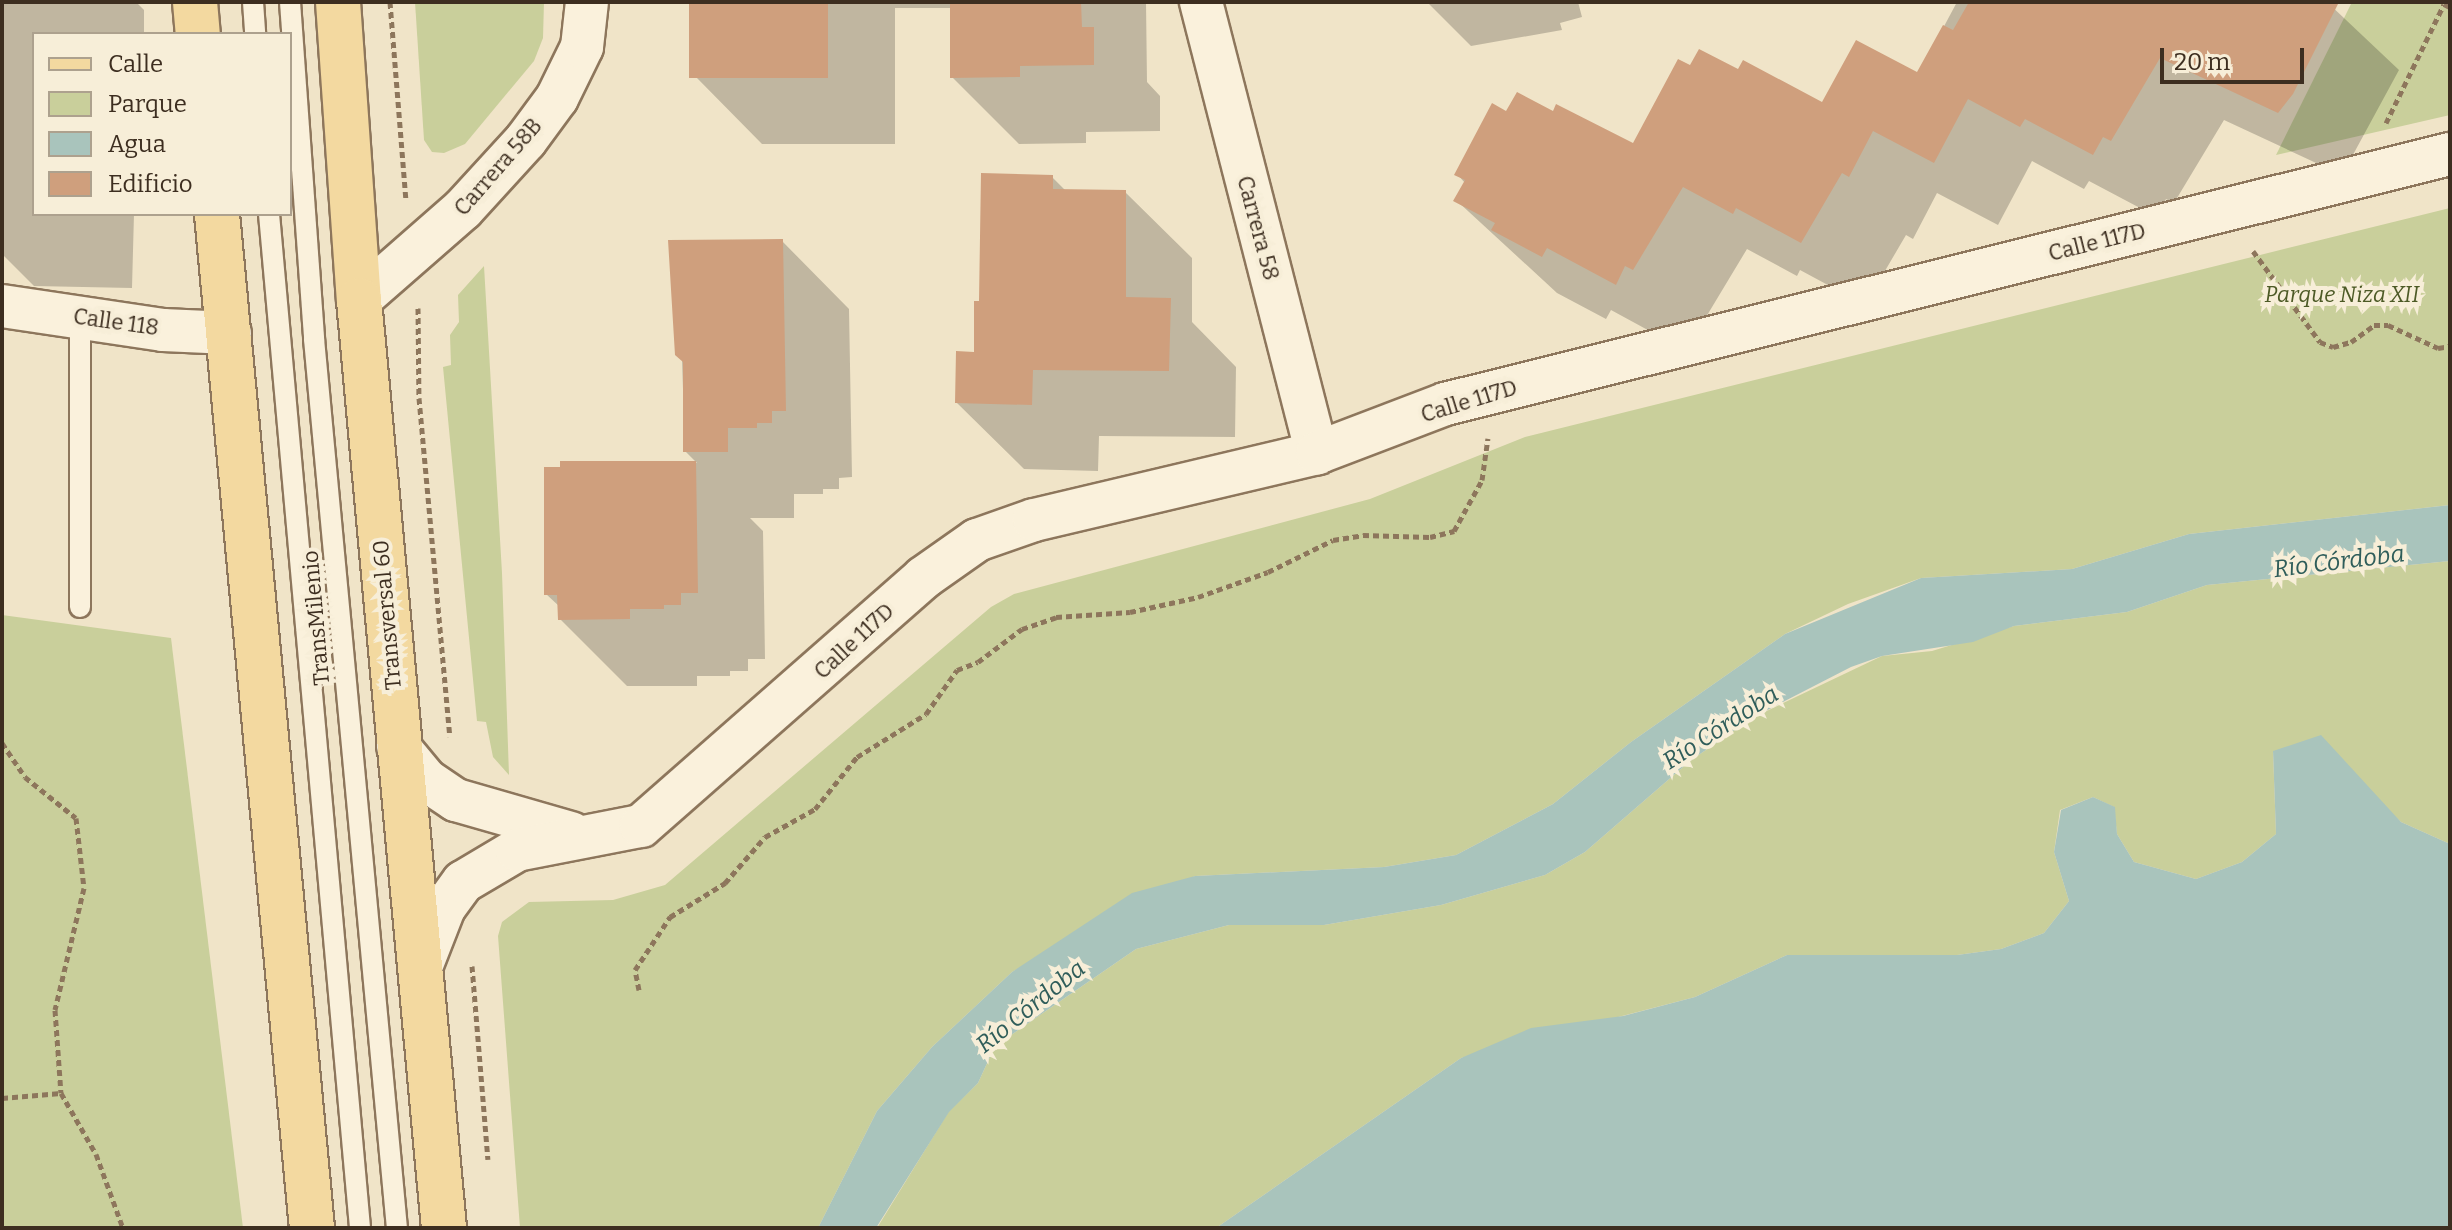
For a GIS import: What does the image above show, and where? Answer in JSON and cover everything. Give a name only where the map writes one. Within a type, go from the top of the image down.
[{"type":"main road","points":[[195,2],[198,32]]},
{"type":"main road","name":"Transversal 60","points":[[338,2],[359,300],[444,1228]]},
{"type":"main road","points":[[217,216],[312,1228]]},
{"type":"street","name":"Carrera 58B","points":[[359,300],[413,258],[495,175],[557,98],[582,47],[587,2]]},
{"type":"street","name":"Carrera 58","points":[[1201,2],[1317,453]]},
{"type":"street","name":"Calle 117D","points":[[421,967],[444,908],[463,882],[517,850],[641,826],[923,578],[977,540],[1034,520],[1317,453],[1445,404],[2450,154]]},
{"type":"street","name":"Calle 118","points":[[2,306],[230,333]]},
{"type":"street","name":"Calle 117D","points":[[398,746],[426,780],[456,800],[536,826],[584,835]]},
{"type":"lane","points":[[253,2],[255,32]]},
{"type":"lane","name":"TransMilenio","points":[[290,2],[314,339],[397,1228]]},
{"type":"lane","name":"TransMilenio","points":[[269,216],[360,1228]]},
{"type":"lane","points":[[80,317],[80,607]]},
{"type":"path","points":[[390,2],[413,258],[419,398],[456,800]]},
{"type":"path","points":[[2384,127],[2446,4]]},
{"type":"path","points":[[2257,256],[2320,342],[2333,347],[2351,342],[2374,325],[2388,325],[2438,348],[2450,346]]},
{"type":"path","points":[[639,990],[635,970],[670,917],[725,883],[765,837],[815,809],[857,757],[926,714],[957,670],[1022,629],[1056,617],[1130,612],[1198,597],[1268,572],[1333,540],[1363,535],[1430,537],[1454,531],[1482,480],[1489,425]]},
{"type":"path","points":[[2,743],[25,777],[76,818],[84,888],[55,1010],[61,1093],[96,1154],[123,1228]]},
{"type":"path","points":[[471,958],[489,1173]]},
{"type":"path","points":[[2,1098],[61,1093]]},
{"type":"green space","points":[[415,2],[544,2],[543,38],[534,61],[465,144],[444,153],[432,152],[424,140]]},
{"type":"green space","points":[[2352,2],[2450,2],[2450,115],[2276,155]]},
{"type":"green space","name":"Parque Niza XII","points":[[2450,208],[2450,505],[2189,534],[2072,569],[1921,578],[1848,604],[1785,634],[1631,742],[1553,804],[1456,855],[1384,867],[1195,876],[1012,972],[932,1047],[877,1111],[818,1228],[520,1228],[498,936],[502,922],[529,902],[613,900],[665,885],[991,607],[1014,594],[1370,499],[1525,437]]},
{"type":"green space","points":[[484,266],[502,573],[509,775],[493,757],[486,722],[477,721],[443,367],[451,365],[450,335],[459,322],[458,295]]},
{"type":"green space","points":[[2450,561],[2450,844],[2401,822],[2372,795],[2273,751],[2276,834],[2242,862],[2196,879],[2134,862],[2117,834],[2114,807],[2093,797],[2060,810],[2054,852],[2069,901],[2044,933],[2001,949],[1957,955],[1787,955],[1695,997],[1461,1058],[1216,1228],[877,1228],[949,1111],[978,1083],[995,1046],[1136,949],[1229,925],[1324,925],[1441,905],[1545,875],[1585,852],[1690,761],[1752,718],[1882,656],[1932,651],[2014,626],[2127,612],[2207,585]]},
{"type":"green space","points":[[2,615],[171,638],[243,1228],[2,1228]]},
{"type":"water","name":"Río Córdoba","points":[[2450,505],[2450,561],[2207,585],[2127,612],[2014,626],[1973,642],[1882,656],[1851,667],[1752,718],[1690,761],[1585,852],[1545,875],[1441,905],[1324,925],[1229,925],[1136,949],[995,1046],[978,1083],[949,1112],[876,1228],[818,1228],[877,1111],[932,1047],[1012,972],[1132,893],[1195,876],[1384,867],[1456,855],[1553,804],[1631,742],[1785,634],[1921,578],[2072,569],[2189,534]]},
{"type":"water","points":[[2321,735],[2401,822],[2450,844],[2450,1228],[1216,1228],[1461,1058],[1531,1028],[1623,1016],[1695,997],[1787,955],[1957,955],[2001,949],[2044,933],[2069,901],[2054,852],[2061,810],[2093,797],[2115,807],[2117,834],[2134,862],[2196,879],[2242,862],[2276,834],[2273,751]]},
{"type":"building","points":[[689,2],[828,2],[828,78],[689,78]]},
{"type":"building","points":[[950,2],[1081,2],[1082,27],[1094,27],[1094,65],[1020,66],[1020,77],[950,78]]},
{"type":"building","points":[[1969,2],[2339,2],[2293,94],[2278,113],[2160,58],[2111,141],[2103,137],[2093,155],[2025,119],[2020,127],[1968,99],[1934,163],[1873,131],[1849,177],[1842,173],[1801,243],[1736,208],[1733,214],[1683,187],[1633,270],[1625,266],[1616,285],[1547,248],[1542,257],[1491,230],[1495,223],[1453,201],[1465,180],[1454,175],[1492,103],[1506,111],[1517,92],[1553,111],[1556,104],[1633,143],[1678,59],[1690,65],[1699,49],[1738,69],[1743,60],[1822,102],[1856,40],[1917,72],[1943,25],[1953,30]]},
{"type":"building","points":[[981,173],[1053,175],[1053,189],[1126,190],[1126,297],[1171,298],[1169,371],[1033,370],[1032,405],[955,403],[956,351],[974,352],[974,301],[979,301]]},
{"type":"building","points":[[783,239],[786,411],[772,411],[772,423],[757,423],[757,428],[728,428],[728,452],[683,452],[683,362],[675,355],[668,240]]},
{"type":"building","points":[[560,461],[696,461],[698,593],[681,593],[681,605],[664,605],[664,609],[630,609],[630,619],[558,620],[557,595],[544,595],[544,467],[560,467]]}]
